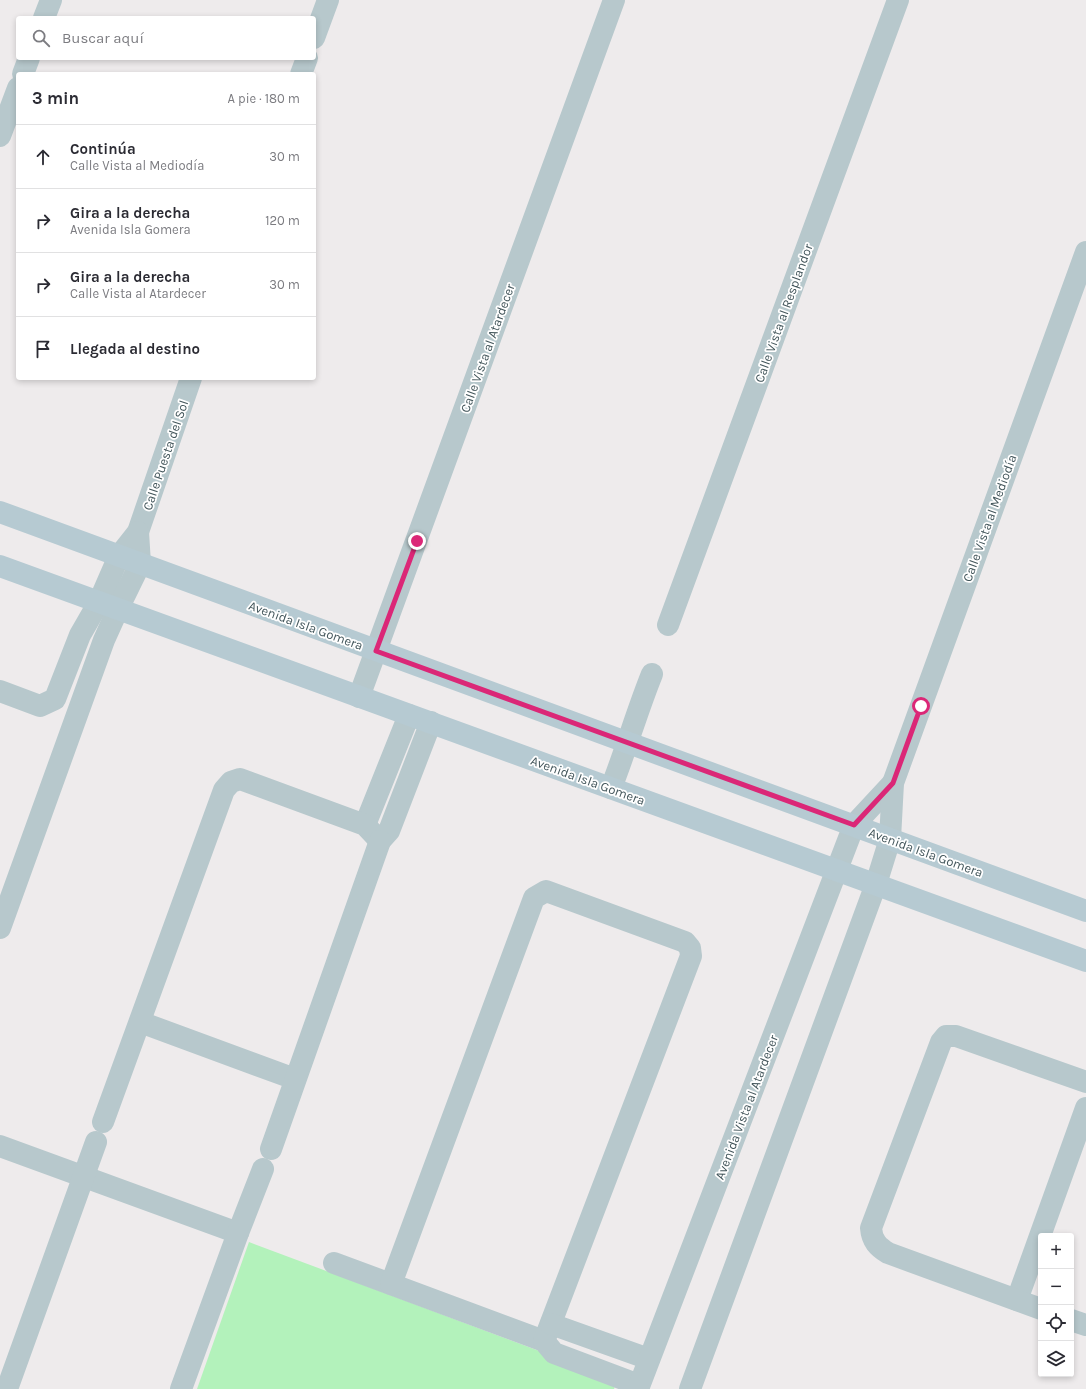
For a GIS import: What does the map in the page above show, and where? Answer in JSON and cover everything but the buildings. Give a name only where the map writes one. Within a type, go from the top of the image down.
[{"type":"street","points":[[45,16],[51,0]]},
{"type":"street","points":[[316,33],[328,0]]},
{"type":"street","name":"Calle Vista al Atardecer","points":[[359,696],[614,0]]},
{"type":"street","name":"Calle Vista al Resplandor","points":[[668,625],[898,0]]},
{"type":"street","points":[[24,72],[28,60]]},
{"type":"street","points":[[302,72],[306,60]]},
{"type":"street","points":[[0,136],[16,93]]},
{"type":"street","name":"Calle Vista al Mediodía","points":[[890,839],[893,783],[1086,252]]},
{"type":"street","name":"Calle Puesta del Sol","points":[[108,605],[119,556],[138,532],[191,380]]},
{"type":"street","name":"Avenida Isla Gomera","points":[[0,512],[1086,911]]},
{"type":"street","name":"Calle Puesta del Sol","points":[[138,532],[140,564]]},
{"type":"street","points":[[0,691],[40,706],[55,699],[80,635],[108,605],[140,564]]},
{"type":"street","name":"Avenida Isla Gomera","points":[[0,566],[1086,961]]},
{"type":"street","points":[[0,928],[96,666],[104,640],[108,605]]},
{"type":"street","points":[[611,788],[652,674]]},
{"type":"street","points":[[365,825],[409,714]]},
{"type":"street","points":[[271,1149],[295,1079],[385,836],[431,722]]},
{"type":"street","points":[[103,1122],[224,790],[231,782],[240,779],[365,825],[385,836]]},
{"type":"street","name":"Calle Vista al Mediodía","points":[[854,825],[893,783]]},
{"type":"street","name":"Avenida Vista al Atardecer","points":[[639,1387],[854,825]]},
{"type":"street","points":[[690,1389],[876,884],[890,839]]},
{"type":"street","points":[[391,1284],[534,898],[546,891],[685,942],[690,948],[691,956],[548,1332],[554,1353],[639,1387]]},
{"type":"street","points":[[140,1022],[295,1079]]},
{"type":"street","points":[[1038,1308],[888,1253],[877,1246],[871,1228],[941,1042],[946,1036],[956,1036],[1086,1082]]},
{"type":"street","points":[[1017,1300],[1086,1108]]},
{"type":"street","points":[[6,1389],[96,1142]]},
{"type":"street","points":[[0,1146],[238,1232]]},
{"type":"street","points":[[181,1389],[238,1232],[263,1169]]},
{"type":"street","points":[[334,1263],[391,1284],[548,1332],[649,1359]]},
{"type":"street","points":[[1074,1321],[1086,1325]]},
{"type":"green space","points":[[249,1242],[617,1380],[614,1389],[197,1389]]},
{"type":"route","points":[[417,541],[376,651],[854,825],[893,783],[921,706]]}]
